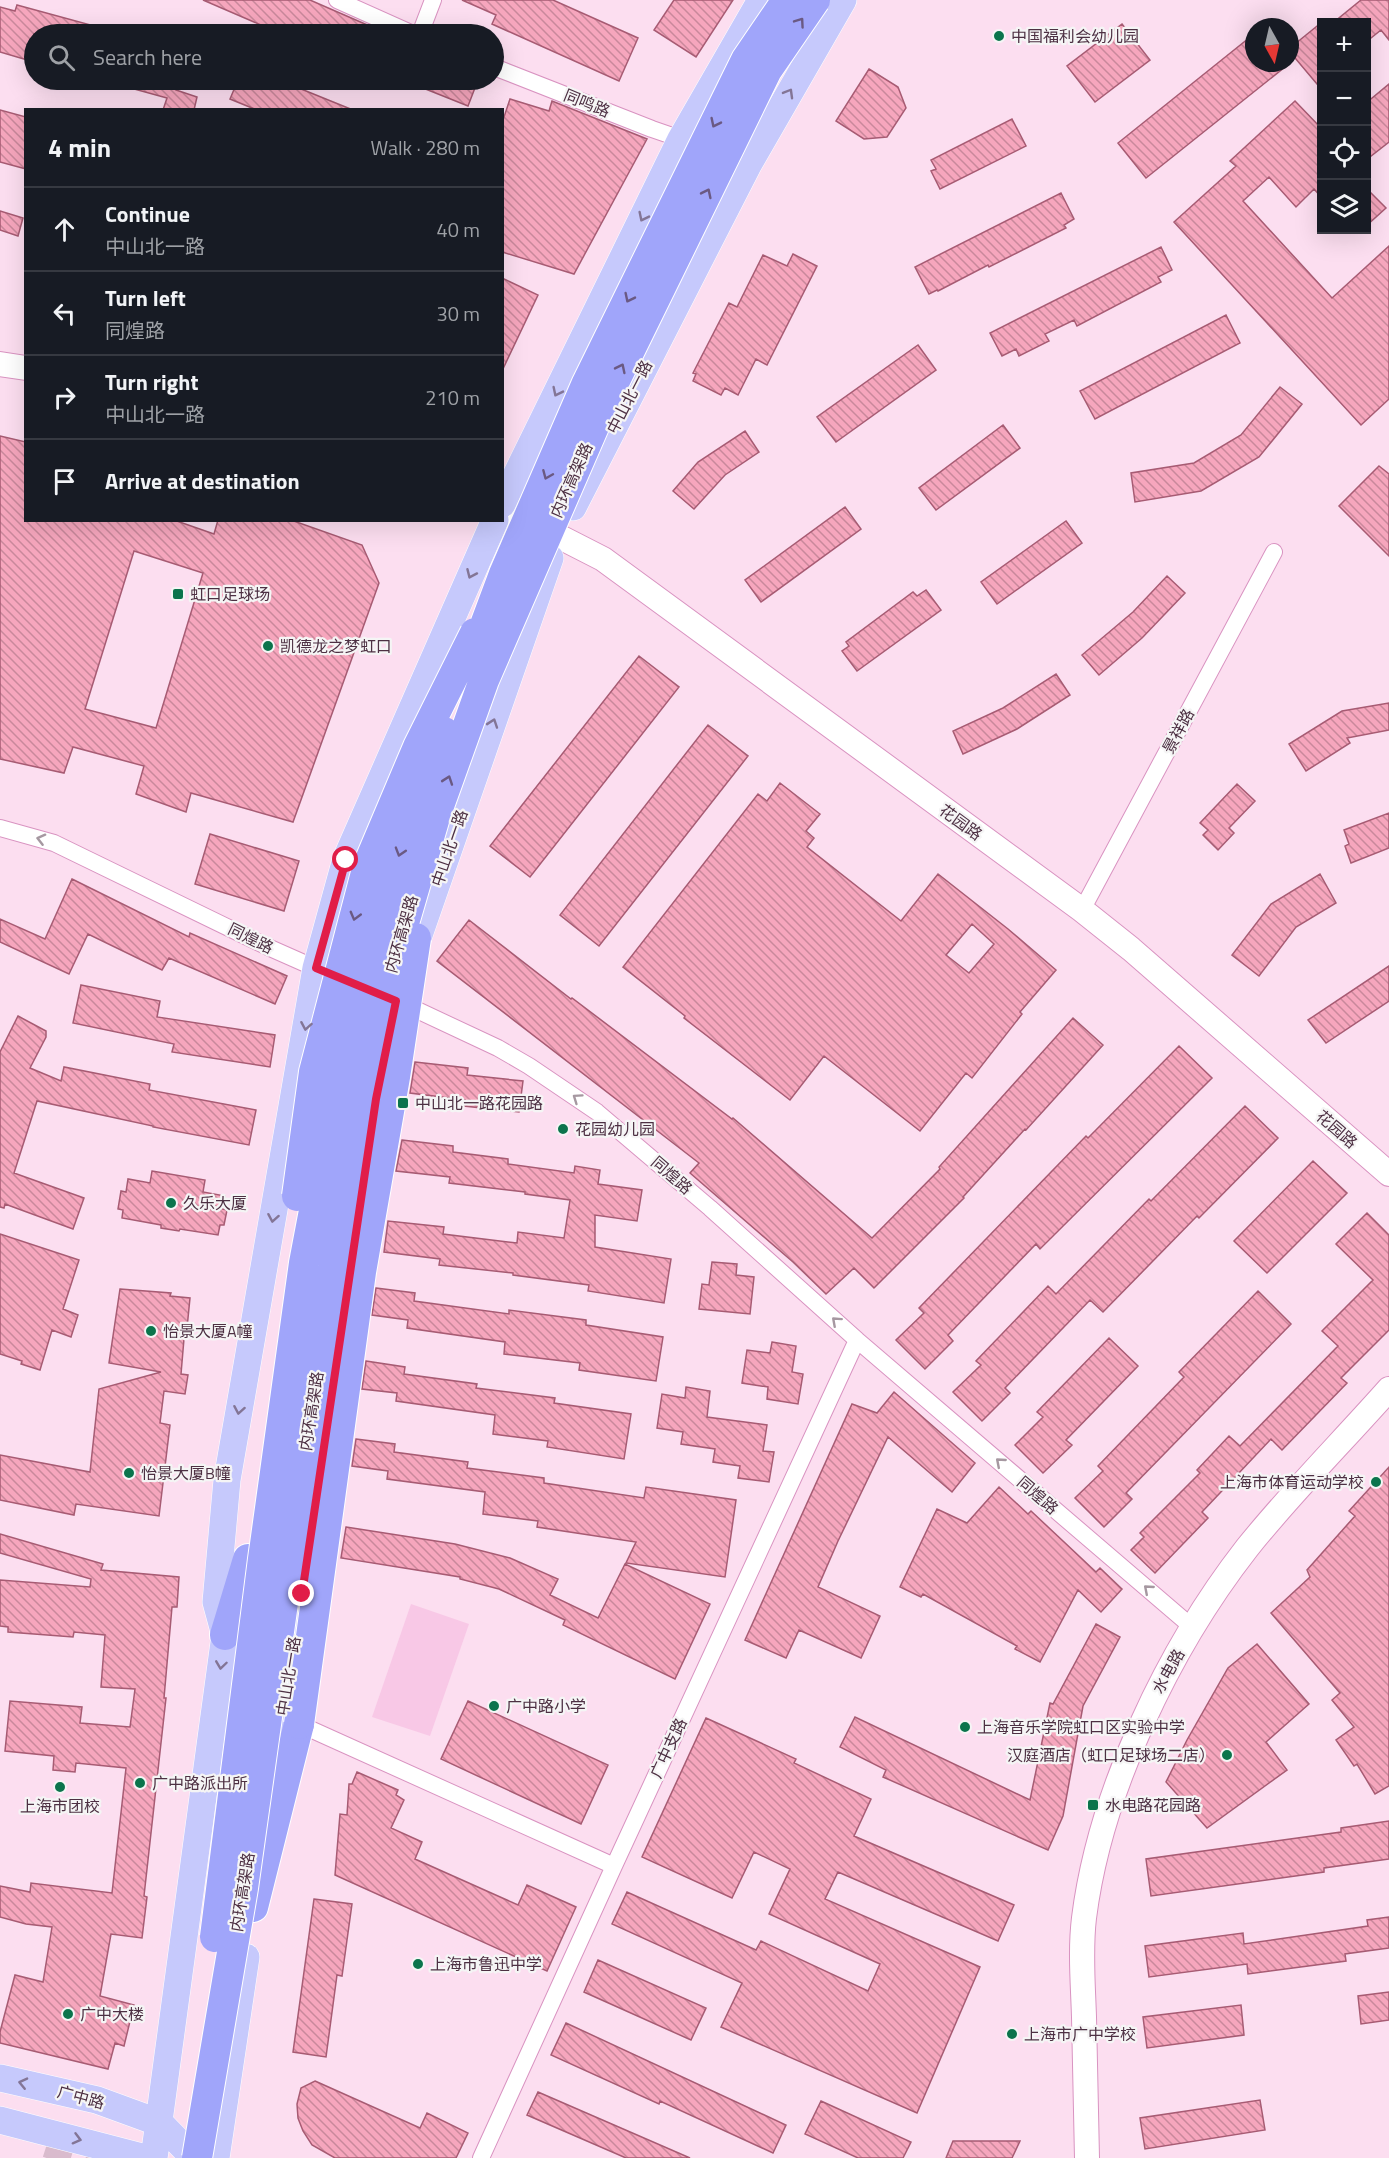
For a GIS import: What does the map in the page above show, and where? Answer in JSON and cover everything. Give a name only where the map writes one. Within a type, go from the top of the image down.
[{"type":"highway","name":"内环高架路","points":[[182,2158],[220,1902],[262,1559],[304,1263],[352,1011],[406,831],[504,574],[587,383],[735,81],[746,60],[787,0]]},
{"type":"highway","name":"内环高架路","points":[[196,2158],[243,1888],[297,1503],[347,1182],[378,1012],[435,817],[483,680],[605,401],[767,70],[815,0]]},
{"type":"highway","points":[[225,1635],[248,1559],[317,1060],[368,865],[417,747],[504,574]]},
{"type":"highway","points":[[253,1907],[299,1724],[361,1272],[395,1077],[435,817]]},
{"type":"main road","points":[[504,500],[681,139],[761,0]]},
{"type":"main road","name":"中山北一路","points":[[216,2158],[376,1099],[396,1001],[558,536],[748,165],[843,0]]},
{"type":"main road","points":[[0,364],[24,368]]},
{"type":"main road","name":"花园路","points":[[504,515],[558,536],[603,559],[1082,910],[1131,949],[1389,1174]]},
{"type":"main road","points":[[154,2158],[225,1635],[216,1602],[227,1480],[316,968],[346,860],[494,522]]},
{"type":"main road","name":"水电路","points":[[1087,2158],[1082,1962],[1087,1899],[1101,1838],[1124,1770],[1153,1700],[1192,1628],[1248,1548],[1389,1389]]},
{"type":"main road","name":"广中路","points":[[0,2078],[97,2100],[159,2123]]},
{"type":"main road","points":[[0,2120],[146,2158]]},
{"type":"main road","points":[[159,2123],[196,2158]]},
{"type":"street","points":[[338,0],[391,24]]},
{"type":"street","points":[[424,24],[433,0]]},
{"type":"street","name":"同鸣路","points":[[504,71],[681,139]]},
{"type":"street","name":"景祥路","points":[[1082,910],[1274,552]]},
{"type":"street","name":"同煌路","points":[[0,828],[54,843],[81,855],[316,968],[396,1001],[498,1048],[529,1065],[597,1112],[710,1208],[857,1340],[1192,1628]]},
{"type":"street","name":"广中支路","points":[[481,2158],[857,1340]]},
{"type":"street","points":[[299,1724],[614,1866]]},
{"type":"shaded area","points":[[411,1604],[469,1624],[430,1736],[372,1717]]},
{"type":"building","points":[[203,0],[310,0],[365,24],[259,24]]},
{"type":"building","points":[[462,0],[553,0],[638,38],[619,81],[504,29],[504,24],[492,24],[496,15]]},
{"type":"building","points":[[674,0],[733,0],[696,57],[654,30]]},
{"type":"building","points":[[1361,0],[1389,0],[1389,40],[1381,30],[1371,38],[1371,18],[1339,18]]},
{"type":"building","points":[[17,5],[87,24],[24,24],[24,59],[0,52],[0,7],[15,11]]},
{"type":"building","points":[[1122,24],[1150,60],[1095,102],[1067,66]]},
{"type":"building","points":[[1317,26],[1317,84],[1299,63],[1299,41]]},
{"type":"building","points":[[1245,41],[1245,72],[1279,72],[1146,178],[1118,143]]},
{"type":"building","points":[[869,69],[898,87],[906,108],[887,137],[864,139],[836,121]]},
{"type":"building","points":[[1389,84],[1389,142],[1371,156],[1371,126],[1371,99]]},
{"type":"building","points":[[138,90],[176,90],[197,97],[194,108],[164,108],[167,98]]},
{"type":"building","points":[[234,90],[304,90],[348,108],[252,108],[230,99]]},
{"type":"building","points":[[428,90],[474,90],[468,106]]},
{"type":"building","points":[[510,99],[549,111],[552,101],[647,139],[574,274],[504,253],[504,117]]},
{"type":"building","points":[[1295,101],[1317,124],[1317,192],[1314,189],[1296,207],[1269,177],[1243,201],[1332,298],[1389,246],[1389,399],[1361,425],[1174,222],[1236,166],[1230,161]]},
{"type":"building","points":[[0,110],[24,116],[24,168],[0,162]]},
{"type":"building","points":[[1012,119],[1026,146],[940,189],[931,171],[936,169],[931,160]]},
{"type":"building","points":[[1061,193],[1074,219],[1064,225],[1066,228],[929,294],[915,267]]},
{"type":"building","points":[[1371,193],[1386,208],[1371,222]]},
{"type":"building","points":[[0,211],[23,218],[18,236],[0,230]]},
{"type":"building","points":[[1161,247],[1172,270],[1158,277],[1161,282],[1077,326],[1074,320],[1045,334],[1049,341],[1019,356],[1016,349],[1002,356],[990,333]]},
{"type":"building","points":[[793,254],[817,266],[767,365],[756,359],[738,395],[725,388],[721,395],[693,381],[696,374],[693,373],[729,303],[737,307],[763,255],[787,266]]},
{"type":"building","points":[[504,279],[538,295],[504,367]]},
{"type":"building","points":[[1226,315],[1240,343],[1095,419],[1080,391]]},
{"type":"building","points":[[918,345],[936,370],[836,442],[817,417]]},
{"type":"building","points":[[1280,387],[1302,404],[1259,457],[1201,491],[1135,502],[1131,473],[1194,463],[1241,435]]},
{"type":"building","points":[[1003,425],[1020,448],[936,510],[919,488]]},
{"type":"building","points":[[745,431],[759,452],[725,475],[694,509],[673,491],[698,462]]},
{"type":"building","name":"凯德龙之梦虹口","points":[[0,436],[24,442],[24,522],[180,522],[214,534],[217,522],[297,522],[362,545],[379,583],[293,822],[191,793],[186,812],[136,794],[144,766],[73,747],[64,773],[0,759]],"holes":[[[134,551],[203,573],[156,728],[85,709]]]},
{"type":"building","points":[[1379,466],[1389,474],[1389,556],[1339,506]]},
{"type":"building","points":[[845,507],[861,529],[761,602],[745,580]]},
{"type":"building","points":[[1066,521],[1082,543],[997,604],[981,582]]},
{"type":"building","points":[[1167,576],[1185,593],[1142,638],[1099,675],[1082,655],[1133,612]]},
{"type":"building","points":[[926,590],[941,610],[857,671],[842,651],[849,646],[846,642],[913,592],[917,596]]},
{"type":"building","points":[[639,656],[679,687],[530,877],[490,846]]},
{"type":"building","points":[[1056,674],[1070,695],[1017,729],[963,754],[953,731],[1003,708]]},
{"type":"building","points":[[1389,703],[1389,730],[1347,738],[1350,743],[1306,771],[1289,744],[1342,711]]},
{"type":"building","points":[[708,725],[748,756],[599,946],[560,915]]},
{"type":"building","points":[[780,783],[820,814],[806,831],[814,838],[807,847],[901,921],[938,874],[1056,970],[1020,1012],[1022,1014],[972,1078],[966,1073],[920,1131],[824,1056],[790,1100],[684,1018],[685,1016],[623,967],[758,794],[767,801]],"holes":[[[972,924],[994,944],[969,973],[946,955]]]},
{"type":"building","points":[[1237,784],[1255,801],[1229,828],[1234,833],[1218,850],[1203,835],[1208,830],[1200,823]]},
{"type":"building","points":[[1389,813],[1389,848],[1351,863],[1345,846],[1349,844],[1344,830]]},
{"type":"building","points":[[210,834],[299,861],[284,911],[195,884]]},
{"type":"building","points":[[1320,874],[1336,903],[1296,927],[1259,976],[1232,955],[1271,904]]},
{"type":"building","points":[[72,879],[189,937],[190,933],[287,976],[275,1004],[169,958],[162,970],[88,934],[69,974],[0,942],[0,919],[45,939]]},
{"type":"building","points":[[469,920],[571,999],[733,1118],[872,1238],[940,1169],[939,1167],[1073,1018],[1103,1045],[964,1198],[874,1288],[854,1268],[826,1294],[793,1262],[690,1173],[699,1163],[437,961]]},
{"type":"building","points":[[1389,966],[1389,1001],[1326,1043],[1308,1020]]},
{"type":"building","points":[[81,985],[160,1001],[157,1017],[275,1035],[270,1067],[172,1052],[174,1044],[73,1023]]},
{"type":"building","points":[[18,1016],[46,1031],[46,1037],[30,1068],[61,1081],[64,1067],[150,1084],[149,1090],[256,1110],[249,1145],[153,1127],[37,1101],[14,1173],[84,1198],[73,1229],[5,1204],[4,1208],[0,1207],[0,1052]]},
{"type":"building","points":[[1179,1046],[1212,1078],[1040,1249],[1036,1244],[948,1335],[953,1341],[925,1369],[896,1340],[924,1313],[919,1308],[1086,1136],[1088,1138]]},
{"type":"building","points":[[415,1062],[468,1068],[467,1075],[523,1081],[519,1112],[464,1106],[465,1100],[410,1093]]},
{"type":"building","points":[[1245,1106],[1278,1138],[1103,1312],[1090,1300],[1005,1388],[1010,1393],[982,1421],[953,1392],[981,1365],[976,1361],[1048,1286],[1056,1294]]},
{"type":"building","points":[[402,1140],[453,1146],[453,1152],[508,1159],[508,1164],[574,1173],[575,1166],[600,1170],[598,1184],[642,1190],[637,1221],[595,1215],[595,1247],[671,1259],[664,1303],[588,1291],[589,1285],[513,1275],[513,1273],[439,1265],[440,1259],[384,1252],[388,1221],[444,1227],[443,1234],[517,1243],[518,1232],[564,1238],[570,1200],[449,1183],[450,1177],[396,1171]]},
{"type":"building","points":[[1313,1161],[1347,1193],[1267,1273],[1234,1241]]},
{"type":"building","name":"久乐大厦","points":[[152,1171],[205,1180],[203,1192],[225,1196],[222,1209],[227,1210],[224,1225],[220,1225],[218,1235],[161,1228],[161,1225],[122,1218],[123,1210],[118,1209],[121,1191],[126,1192],[128,1179],[150,1183]]},
{"type":"building","points":[[1367,1213],[1389,1235],[1389,1330],[1341,1378],[1347,1383],[1282,1450],[1271,1439],[1202,1512],[1208,1518],[1155,1573],[1131,1550],[1144,1537],[1140,1533],[1200,1473],[1197,1470],[1229,1436],[1240,1446],[1338,1346],[1322,1331],[1373,1280],[1336,1244]]},
{"type":"building","points":[[0,1234],[79,1260],[63,1309],[78,1315],[71,1337],[52,1330],[40,1370],[0,1354]]},
{"type":"building","points":[[712,1262],[737,1264],[736,1275],[754,1277],[750,1314],[699,1309],[702,1284],[709,1285]]},
{"type":"building","points":[[376,1288],[415,1293],[414,1301],[509,1314],[509,1310],[586,1320],[586,1325],[663,1337],[656,1381],[579,1370],[580,1363],[504,1354],[505,1342],[407,1328],[408,1320],[372,1315]]},
{"type":"building","points":[[120,1289],[171,1293],[170,1296],[190,1298],[181,1374],[188,1375],[185,1394],[164,1391],[160,1423],[170,1425],[159,1516],[76,1504],[74,1515],[0,1500],[0,1455],[90,1472],[99,1389],[161,1372],[109,1363]]},
{"type":"building","points":[[1258,1291],[1291,1324],[1126,1493],[1132,1499],[1104,1527],[1075,1498],[1103,1471],[1098,1466],[1184,1377],[1179,1372]]},
{"type":"building","points":[[1109,1338],[1138,1366],[1066,1440],[1072,1445],[1043,1473],[1015,1445],[1043,1417],[1037,1412]]},
{"type":"building","points":[[772,1342],[796,1346],[792,1372],[803,1374],[798,1404],[767,1399],[768,1387],[742,1383],[747,1350],[770,1353]]},
{"type":"building","points":[[366,1361],[405,1367],[404,1374],[477,1384],[476,1388],[555,1398],[554,1403],[631,1414],[624,1459],[547,1447],[548,1441],[493,1434],[495,1415],[396,1401],[397,1393],[362,1389]]},
{"type":"building","points":[[686,1387],[710,1391],[707,1417],[767,1425],[763,1451],[774,1452],[769,1482],[738,1478],[740,1466],[713,1462],[715,1449],[681,1444],[683,1432],[657,1428],[662,1394],[685,1398]]},
{"type":"building","points":[[894,1392],[975,1463],[952,1492],[888,1437],[818,1587],[880,1616],[861,1658],[799,1630],[786,1658],[745,1640],[852,1404],[877,1413]]},
{"type":"building","points":[[356,1439],[395,1444],[394,1452],[468,1462],[467,1468],[544,1478],[544,1483],[644,1498],[646,1487],[736,1500],[725,1577],[626,1563],[636,1542],[537,1527],[538,1521],[483,1514],[485,1492],[387,1479],[388,1471],[352,1466]]},
{"type":"building","points":[[1389,1467],[1389,1786],[1375,1794],[1357,1764],[1354,1766],[1336,1740],[1354,1727],[1332,1700],[1340,1693],[1271,1613],[1310,1577],[1307,1570],[1355,1516],[1349,1511]]},
{"type":"building","points":[[999,1487],[1028,1514],[1031,1511],[1096,1572],[1100,1568],[1122,1589],[1101,1612],[1078,1590],[1040,1662],[1015,1649],[1017,1646],[923,1594],[921,1597],[900,1587],[937,1509],[967,1523]]},
{"type":"building","points":[[346,1527],[455,1544],[510,1558],[558,1579],[550,1595],[598,1618],[625,1564],[710,1604],[675,1679],[563,1625],[565,1620],[499,1589],[460,1579],[460,1577],[341,1558]]},
{"type":"building","points":[[0,1534],[103,1564],[101,1570],[179,1577],[177,1607],[172,1607],[164,1698],[166,1698],[144,1896],[147,1897],[142,1938],[111,1934],[100,1996],[134,2005],[124,2046],[115,2043],[108,2069],[0,2043],[0,2032],[15,1975],[43,1982],[52,1927],[26,1924],[0,1917],[0,1886],[30,1892],[31,1883],[112,1893],[126,1768],[76,1763],[75,1772],[53,1770],[54,1756],[5,1751],[10,1701],[82,1707],[80,1723],[130,1727],[135,1689],[101,1687],[105,1635],[74,1632],[73,1637],[8,1632],[8,1627],[0,1626],[0,1580],[90,1587],[91,1579],[0,1553]]},
{"type":"building","points":[[1096,1624],[1120,1637],[1083,1706],[1063,1816],[1048,1850],[883,1777],[886,1770],[840,1747],[855,1717],[1030,1800],[1050,1703],[1053,1704]]},
{"type":"building","name":"汉庭酒店（虹口足球场二店）","points":[[1257,1644],[1309,1704],[1266,1742],[1287,1770],[1207,1828],[1166,1782],[1228,1668]]},
{"type":"building","points":[[468,1701],[608,1765],[581,1824],[441,1759]]},
{"type":"building","points":[[706,1718],[796,1759],[794,1763],[871,1799],[854,1836],[1014,1905],[998,1941],[838,1872],[825,1899],[980,1967],[917,2113],[721,2027],[742,1983],[612,1924],[627,1892],[756,1950],[761,1941],[868,1991],[880,1964],[769,1914],[790,1869],[754,1852],[732,1898],[642,1857]]},
{"type":"building","points":[[357,1772],[398,1790],[396,1795],[404,1800],[391,1828],[422,1842],[415,1859],[518,1905],[527,1885],[576,1907],[547,1971],[335,1875],[340,1814],[347,1815],[349,1784],[352,1784]]},
{"type":"building","points":[[1389,1821],[1389,1859],[1324,1868],[1324,1872],[1151,1896],[1146,1859],[1341,1832],[1341,1828]]},
{"type":"building","points":[[314,1899],[352,1904],[342,1976],[337,1975],[326,2057],[293,2052]]},
{"type":"building","points":[[1389,1917],[1389,1948],[1345,1954],[1346,1961],[1248,1974],[1247,1964],[1149,1977],[1145,1946],[1243,1933],[1244,1944],[1368,1926],[1367,1920]]},
{"type":"building","points":[[598,1960],[706,2008],[691,2040],[584,1992]]},
{"type":"building","points":[[1389,1992],[1389,2020],[1361,2024],[1358,1996]]},
{"type":"building","points":[[1241,2005],[1244,2035],[1147,2048],[1143,2017]]},
{"type":"building","points":[[566,2023],[786,2125],[773,2153],[660,2101],[659,2104],[551,2055]]},
{"type":"building","points":[[315,2081],[420,2128],[427,2113],[468,2133],[456,2158],[335,2158],[312,2145],[298,2118],[297,2104],[301,2088]]},
{"type":"building","points":[[538,2092],[690,2158],[626,2158],[527,2115]]},
{"type":"building","points":[[1260,2100],[1265,2130],[1145,2149],[1140,2118]]},
{"type":"building","points":[[821,2101],[911,2142],[903,2158],[858,2158],[805,2134]]},
{"type":"building","points":[[953,2141],[1020,2141],[1012,2158],[946,2158]]},
{"type":"tunnel","points":[[47,2144],[91,2158]]},
{"type":"place","name":"中国福利会幼儿园","points":[[999,36]]},
{"type":"place","name":"虹口足球场","points":[[178,594]]},
{"type":"place","name":"凯德龙之梦虹口","points":[[268,646]]},
{"type":"place","name":"中山北一路花园路","points":[[403,1103]]},
{"type":"place","name":"花园幼儿园","points":[[563,1129]]},
{"type":"place","name":"久乐大厦","points":[[171,1203]]},
{"type":"place","name":"怡景大厦A幢","points":[[151,1331]]},
{"type":"place","name":"怡景大厦B幢","points":[[129,1473]]},
{"type":"place","name":"上海市体育运动学校","points":[[1376,1482]]},
{"type":"place","name":"广中路小学","points":[[494,1706]]},
{"type":"place","name":"上海音乐学院虹口区实验中学","points":[[965,1727]]},
{"type":"place","name":"汉庭酒店（虹口足球场二店）","points":[[1227,1755]]},
{"type":"place","name":"广中路派出所","points":[[140,1783]]},
{"type":"place","name":"上海市团校","points":[[60,1787]]},
{"type":"place","name":"水电路花园路","points":[[1093,1805]]},
{"type":"place","name":"上海市鲁迅中学","points":[[418,1964]]},
{"type":"place","name":"广中大楼","points":[[68,2014]]},
{"type":"place","name":"上海市广中学校","points":[[1012,2034]]},
{"type":"route","points":[[302,1594],[376,1099],[396,1001],[316,968],[346,860]]}]
